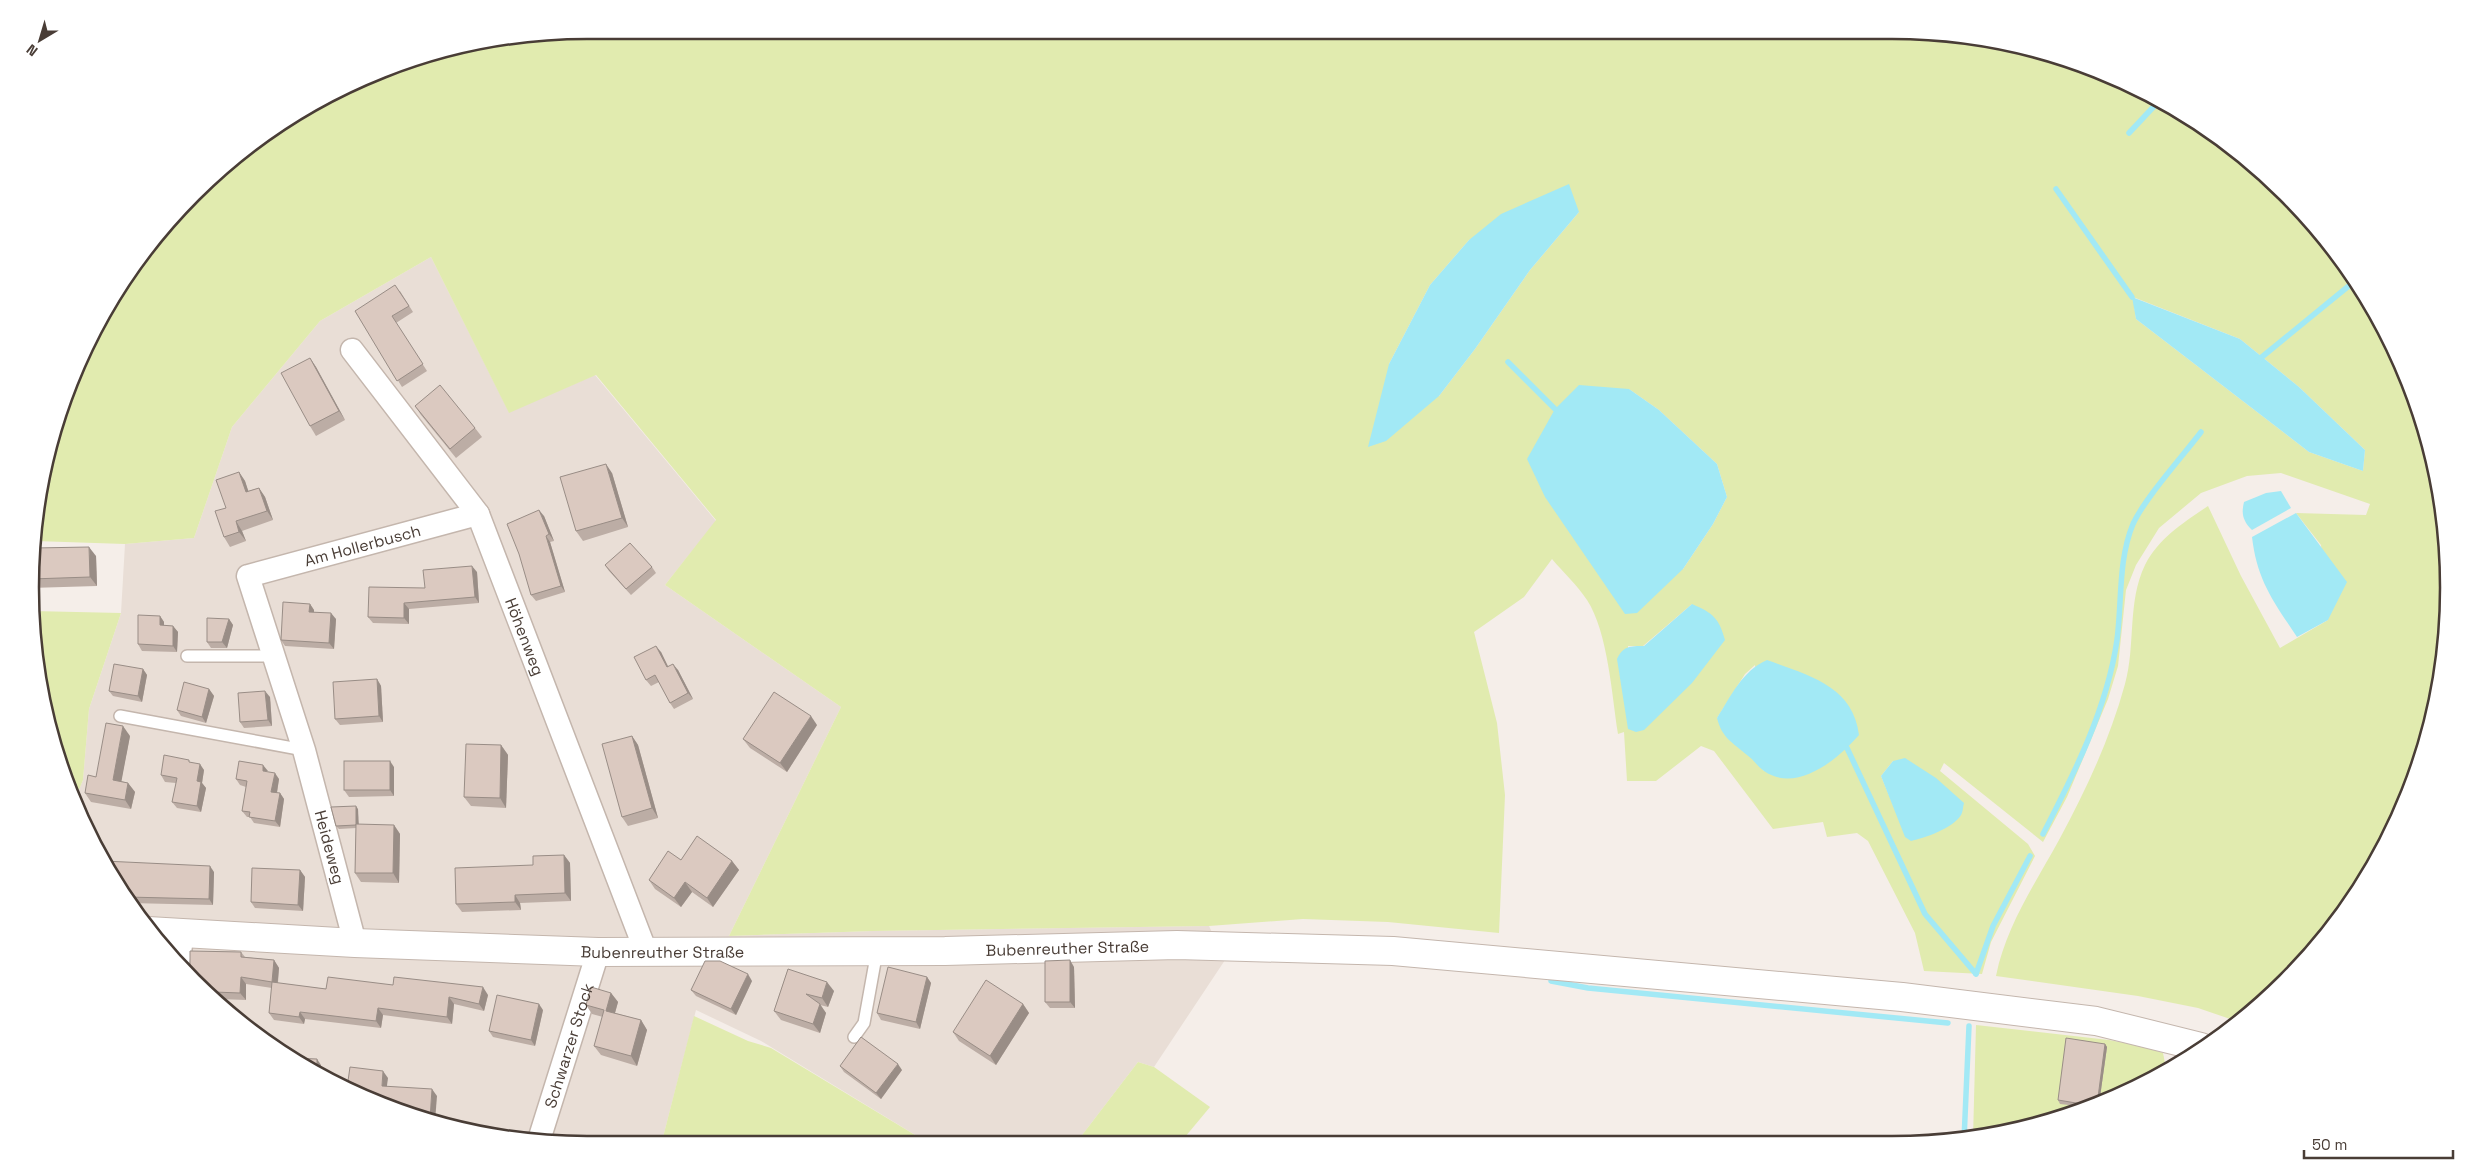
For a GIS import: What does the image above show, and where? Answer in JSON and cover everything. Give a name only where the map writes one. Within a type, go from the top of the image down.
[{"type":"street","name":"Höhenweg","points":[[352,350],[478,514],[646,952]]},
{"type":"street","name":"Am Hollerbusch","points":[[248,576],[478,514]]},
{"type":"street","name":"Heideweg","points":[[248,576],[304,750],[355,943]]},
{"type":"street","name":"Bubenreuther Straße","points":[[160,931],[355,943],[598,952],[876,951],[1177,945],[1393,950],[1902,998],[2096,1021],[2194,1045]]},
{"type":"street","points":[[180,954],[183,933]]},
{"type":"street","name":"Schwarzer Stock","points":[[541,1134],[598,952]]},
{"type":"lane","points":[[187,656],[274,656]]},
{"type":"lane","points":[[120,716],[304,750]]},
{"type":"lane","points":[[854,1037],[864,1022],[876,951]]},
{"type":"shaded area","points":[[431,257],[509,412],[595,375],[716,521],[665,585],[841,707],[729,936],[873,931],[1209,926],[1225,960],[1154,1067],[1138,1062],[1081,1136],[917,1136],[761,1041],[696,1010],[663,1136],[588,1136],[516,1132],[445,1118],[411,1107],[345,1080],[313,1063],[253,1023],[199,976],[152,922],[131,892],[95,830],[81,797],[79,791],[83,780],[89,709],[121,613],[125,544],[194,538],[232,427],[320,321]]},
{"type":"green space","points":[[588,39],[1892,39],[1963,43],[1999,49],[2034,57],[2101,81],[2134,95],[2196,131],[2226,152],[2280,199],[2327,253],[2348,283],[2384,345],[2398,378],[2422,445],[2430,480],[2436,516],[2440,588],[2436,659],[2422,730],[2411,764],[2384,830],[2367,862],[2327,922],[2280,976],[2231,1019],[2198,1008],[2138,996],[1996,976],[2014,923],[2069,821],[2105,744],[2125,684],[2139,579],[2151,555],[2164,539],[2208,506],[2241,576],[2280,648],[2328,620],[2321,545],[2296,513],[2366,515],[2370,504],[2281,473],[2247,476],[2201,493],[2159,528],[2136,565],[2126,590],[2118,666],[2108,699],[2067,797],[2043,842],[1944,763],[1940,771],[2028,844],[2035,856],[1991,942],[1982,974],[1924,971],[1915,933],[1868,841],[1857,833],[1827,837],[1823,822],[1773,829],[1714,751],[1701,746],[1656,781],[1627,781],[1624,732],[1618,734],[1608,665],[1600,629],[1587,600],[1552,559],[1524,597],[1474,632],[1497,723],[1505,795],[1499,933],[1388,922],[1303,919],[1209,926],[873,931],[729,936],[841,707],[665,585],[716,520],[596,375],[509,413],[431,257],[320,321],[232,427],[194,538],[125,544],[41,541],[49,480],[57,445],[68,411],[95,345],[131,283],[152,253],[199,199],[253,152],[313,112],[345,95],[411,68],[445,57],[516,43]],"holes":[[[1579,212],[1530,270],[1475,349],[1439,396],[1389,364],[1430,285],[1469,240]],[[2133,297],[2240,339],[2299,387],[2365,450],[2363,471],[2309,452],[2136,319]],[[1629,389],[1659,410],[1717,464],[1727,497],[1713,524],[1683,569]],[[1692,604],[1628,729],[1628,646],[1643,646]],[[1755,665],[1764,771],[1717,718],[1745,674]],[[1893,761],[1893,805],[1881,776]]]},
{"type":"green space","points":[[40,611],[121,613],[89,709],[83,780],[79,791],[57,730],[43,659]]},
{"type":"green space","points":[[694,1016],[748,1041],[771,1048],[917,1136],[663,1136]]},
{"type":"green space","points":[[1976,1025],[2109,1040],[2145,1047],[2163,1053],[2164,1064],[2134,1080],[2101,1094],[2034,1118],[1973,1130]]},
{"type":"green space","points":[[1138,1062],[1154,1067],[1210,1107],[1186,1136],[1081,1136]]},
{"type":"water","points":[[1569,184],[1579,212],[1530,270],[1475,349],[1439,396],[1386,441],[1368,447],[1389,364],[1430,285],[1469,240],[1501,214]]},
{"type":"water","points":[[2132,297],[2240,339],[2299,387],[2365,450],[2363,471],[2309,452],[2136,319]]},
{"type":"water","points":[[1579,385],[1629,389],[1659,410],[1717,464],[1727,497],[1713,524],[1683,569],[1637,613],[1625,614],[1545,497],[1527,459],[1555,409]]},
{"type":"water","points":[[2281,491],[2291,508],[2252,530],[2244,517],[2244,502],[2266,493]]},
{"type":"water","points":[[2296,513],[2347,582],[2328,620],[2297,637],[2267,590],[2254,552],[2252,537]]},
{"type":"water","points":[[1692,604],[1714,617],[1720,626],[1725,640],[1692,683],[1644,730],[1636,732],[1628,729],[1617,659],[1624,649],[1644,646]]},
{"type":"water","points":[[1767,660],[1826,684],[1848,704],[1855,718],[1859,735],[1828,763],[1816,771],[1803,776],[1777,777],[1764,771],[1728,739],[1719,725],[1717,718],[1732,693],[1744,677]]},
{"type":"water","points":[[1905,758],[1936,778],[1964,803],[1961,815],[1952,824],[1931,835],[1911,841],[1905,837],[1881,776],[1893,761]]},
{"type":"building","points":[[395,285],[409,306],[392,316],[423,364],[397,381],[355,311]]},
{"type":"building","points":[[310,358],[339,411],[310,426],[281,373]]},
{"type":"building","points":[[440,385],[475,428],[450,449],[415,406]]},
{"type":"building","points":[[606,464],[622,518],[576,531],[560,477]]},
{"type":"building","points":[[239,472],[246,492],[259,488],[267,511],[236,521],[239,532],[224,537],[215,511],[226,508],[216,480]]},
{"type":"building","points":[[539,510],[549,534],[546,536],[561,586],[531,595],[519,554],[507,524]]},
{"type":"building","points":[[630,543],[652,567],[626,589],[605,565]]},
{"type":"building","points":[[89,547],[90,577],[39,579],[40,548]]},
{"type":"building","points":[[472,566],[475,597],[404,603],[404,618],[368,617],[369,587],[425,588],[423,570]]},
{"type":"building","points":[[283,602],[310,604],[309,612],[331,613],[329,643],[281,640]]},
{"type":"building","points":[[138,615],[160,616],[160,625],[173,626],[173,646],[138,644]]},
{"type":"building","points":[[207,618],[229,619],[222,642],[207,642]]},
{"type":"building","points":[[656,646],[667,667],[673,664],[688,693],[670,703],[655,675],[646,680],[634,657]]},
{"type":"building","points":[[114,664],[143,669],[138,696],[109,691]]},
{"type":"building","points":[[377,679],[379,716],[335,719],[333,682]]},
{"type":"building","points":[[184,682],[209,689],[202,717],[177,710]]},
{"type":"building","points":[[265,691],[268,720],[240,722],[238,693]]},
{"type":"building","points":[[774,692],[811,716],[780,763],[743,739]]},
{"type":"building","points":[[106,723],[123,726],[113,780],[128,783],[125,800],[85,793],[88,775],[96,777]]},
{"type":"building","points":[[632,736],[652,808],[622,817],[602,744]]},
{"type":"building","points":[[466,744],[501,745],[500,798],[464,797]]},
{"type":"building","points":[[164,755],[200,764],[197,781],[201,782],[197,806],[172,802],[177,778],[161,775]]},
{"type":"building","points":[[239,761],[263,765],[263,771],[275,773],[271,792],[280,793],[275,821],[249,817],[250,812],[242,811],[247,781],[236,779]]},
{"type":"building","points":[[344,761],[390,761],[390,790],[344,790]]},
{"type":"building","points":[[356,806],[356,825],[336,826],[331,807]]},
{"type":"building","points":[[356,824],[394,825],[393,873],[355,873]]},
{"type":"building","points":[[697,836],[732,861],[707,898],[685,882],[674,898],[649,880],[668,851],[681,860]]},
{"type":"building","points":[[564,855],[565,893],[515,895],[515,902],[456,904],[455,868],[533,865],[533,856]]},
{"type":"building","points":[[112,861],[210,866],[209,899],[135,897]]},
{"type":"building","points":[[252,868],[300,870],[298,905],[251,902]]},
{"type":"building","points":[[190,951],[241,952],[241,957],[274,960],[272,982],[241,977],[240,993],[217,992],[190,966]]},
{"type":"building","points":[[1070,960],[1070,1002],[1045,1002],[1045,961]]},
{"type":"building","points":[[705,961],[720,961],[748,974],[731,1009],[691,990]]},
{"type":"building","points":[[888,967],[927,977],[916,1022],[877,1013]]},
{"type":"building","points":[[788,969],[827,982],[822,998],[806,994],[820,1004],[813,1024],[774,1011]]},
{"type":"building","points":[[328,977],[393,985],[394,977],[483,987],[479,1004],[449,997],[447,1017],[378,1008],[376,1021],[300,1012],[299,1017],[269,1013],[272,982],[326,989]]},
{"type":"building","points":[[986,980],[1023,1004],[990,1056],[953,1032]]},
{"type":"building","points":[[591,987],[611,993],[606,1011],[641,1020],[631,1056],[594,1046],[604,1010],[586,1005]]},
{"type":"building","points":[[497,995],[539,1004],[531,1040],[489,1031]]},
{"type":"building","points":[[861,1037],[898,1064],[876,1093],[840,1066]]},
{"type":"building","points":[[2066,1038],[2105,1044],[2098,1095],[2078,1103],[2058,1100]]},
{"type":"building","points":[[306,1059],[317,1059],[317,1065]]},
{"type":"building","points":[[350,1067],[383,1071],[382,1086],[432,1089],[430,1113],[411,1107],[348,1081]]},
{"type":"waterway","points":[[2129,133],[2154,106]]},
{"type":"waterway","points":[[2056,189],[2132,297]]},
{"type":"waterway","points":[[2257,361],[2349,285]]},
{"type":"waterway","points":[[1508,362],[1555,409]]},
{"type":"waterway","points":[[2043,834],[2088,740],[2106,691],[2119,626],[2121,581],[2125,552],[2133,524],[2155,490],[2201,432]]},
{"type":"waterway","points":[[1847,748],[1925,914],[1976,974]]},
{"type":"waterway","points":[[1976,974],[1993,926],[2030,856]]},
{"type":"waterway","points":[[1551,981],[1588,988],[1948,1023]]},
{"type":"waterway","points":[[1964,1132],[1969,1026]]}]
